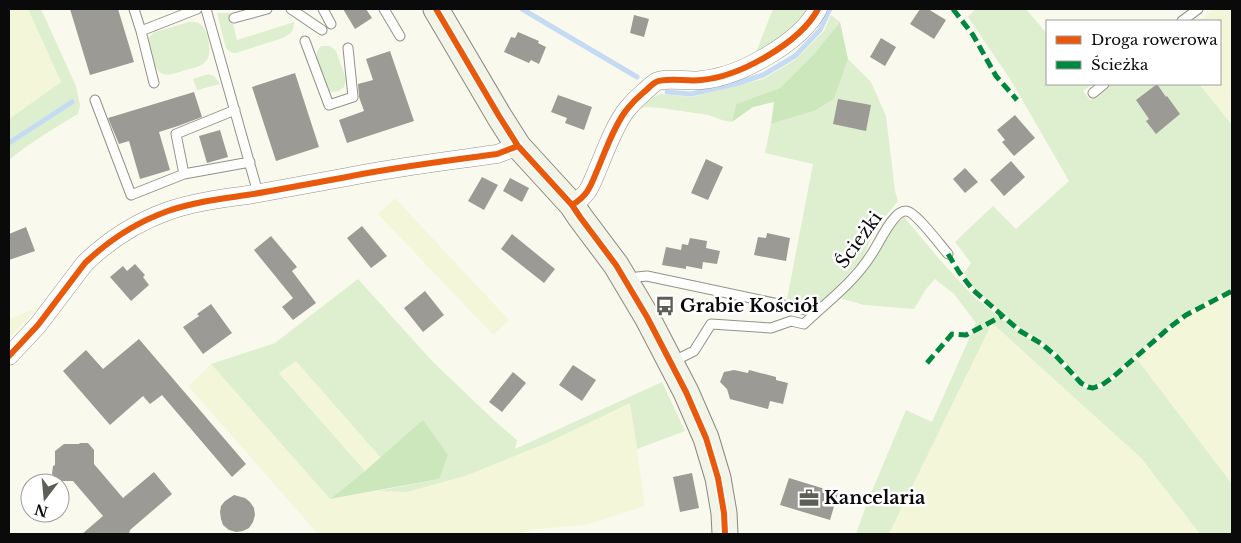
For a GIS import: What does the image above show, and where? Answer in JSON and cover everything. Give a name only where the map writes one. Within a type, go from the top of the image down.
[{"type":"street","points":[[436,9],[518,146],[572,205],[628,283],[686,392],[706,438],[722,497],[725,534]]},
{"type":"street","points":[[572,205],[588,192],[624,113],[639,96],[656,82],[661,80],[708,80],[735,72],[787,43],[808,25],[818,9]]},
{"type":"street","points":[[9,356],[38,326],[85,264],[111,241],[131,228],[167,211],[194,204],[347,176],[497,154],[518,146]]},
{"type":"lane","points":[[134,9],[142,31],[154,83]]},
{"type":"lane","points":[[142,31],[197,9]]},
{"type":"lane","points":[[206,9],[258,193]]},
{"type":"lane","points":[[234,18],[267,9]]},
{"type":"lane","points":[[291,9],[322,30]]},
{"type":"lane","points":[[323,9],[331,24]]},
{"type":"lane","points":[[384,9],[400,36]]},
{"type":"lane","points":[[1183,20],[1198,9]]},
{"type":"lane","points":[[305,41],[329,105],[353,97],[348,48]]},
{"type":"lane","points":[[1093,93],[1103,85]]},
{"type":"lane","points":[[95,100],[131,195],[184,174],[250,162]]},
{"type":"lane","points":[[184,174],[176,134],[235,110]]},
{"type":"lane","name":"Ścieżki","points":[[672,365],[682,356],[694,350],[711,324],[771,328],[792,321],[804,324],[861,269],[872,255],[891,221],[903,211],[915,215],[948,254]]},
{"type":"lane","points":[[628,283],[637,277],[647,276],[816,312]]},
{"type":"green space","points":[[9,9],[28,9],[61,82],[9,119]]},
{"type":"green space","points":[[28,9],[41,9],[76,86],[80,105],[78,114],[42,136],[9,160],[9,119],[61,82]]},
{"type":"green space","points":[[773,9],[809,9],[792,30],[755,55]]},
{"type":"green space","points":[[976,9],[1026,9],[1046,33],[1046,85],[1091,85],[1083,91],[1090,100],[1109,85],[1200,85],[1232,125],[1232,289],[1185,314],[1101,384],[1089,385],[1082,381],[1052,349],[1015,324],[974,288],[964,273],[971,263],[955,242],[993,206],[1016,229],[1069,181],[1012,82],[968,17]]},
{"type":"green space","points":[[1214,9],[1232,9],[1232,125],[1200,85],[1221,85],[1221,20],[1200,20]]},
{"type":"green space","points":[[217,13],[230,13],[237,40],[294,22],[293,30],[283,38],[233,53],[226,48]]},
{"type":"green space","points":[[831,15],[840,22],[814,54],[780,88],[736,104],[732,122],[708,115],[661,108],[646,107],[637,110],[647,101],[660,94],[692,97],[763,79],[795,60],[824,31]]},
{"type":"green space","points":[[189,22],[198,23],[205,30],[209,44],[208,58],[201,65],[194,68],[166,75],[161,73],[157,70],[154,63],[149,47],[149,37],[155,32]]},
{"type":"green space","points":[[840,22],[848,59],[834,99],[814,111],[771,124],[774,102],[753,107],[732,122],[736,104],[780,88],[814,54]]},
{"type":"green space","points":[[321,46],[330,46],[336,51],[346,79],[344,87],[339,91],[331,92],[326,89],[316,60],[317,52]]},
{"type":"green space","points":[[848,59],[871,82],[886,116],[895,191],[898,201],[877,226],[862,259],[819,304],[813,306],[806,305],[787,299],[813,164],[765,153],[771,124],[814,111],[834,99]]},
{"type":"green space","points":[[208,74],[214,76],[220,84],[197,90],[193,79]]},
{"type":"green space","points":[[395,198],[509,320],[493,335],[378,214]]},
{"type":"green space","points":[[904,217],[974,297],[1022,335],[1037,343],[1051,354],[1084,387],[1094,390],[1104,387],[1137,359],[1232,484],[1232,534],[1200,534],[1141,458],[992,323],[889,534],[856,534],[906,410],[932,422],[976,323],[954,294],[935,279],[926,289],[914,309],[864,305],[839,298],[866,271],[895,224]]},
{"type":"green space","points":[[358,279],[433,362],[517,440],[515,449],[662,382],[685,431],[637,449],[630,403],[547,443],[465,476],[407,492],[378,491],[439,479],[387,453],[381,458],[296,361],[279,373],[365,471],[330,499],[211,364],[275,343]]},
{"type":"green space","points":[[1232,293],[1232,484],[1137,359],[1188,316]]},
{"type":"green space","points":[[39,307],[9,338],[9,319]]},
{"type":"green space","points":[[992,323],[1141,458],[1200,534],[889,534]]},
{"type":"green space","points":[[296,360],[381,458],[365,471],[279,372]]},
{"type":"green space","points":[[211,364],[330,499],[378,491],[407,492],[465,476],[547,443],[630,403],[645,506],[586,525],[540,529],[511,534],[318,534],[188,386]]},
{"type":"green space","points":[[423,420],[448,455],[439,479],[330,499],[365,471]]},
{"type":"building","points":[[70,9],[118,9],[134,62],[90,75]]},
{"type":"building","points":[[343,9],[366,9],[372,18],[355,29]]},
{"type":"building","points":[[920,9],[928,9],[946,20],[934,39],[910,24]]},
{"type":"building","points":[[634,15],[649,19],[644,37],[630,33]]},
{"type":"building","points":[[518,32],[539,41],[538,43],[546,47],[539,64],[531,60],[529,63],[504,52],[511,37],[515,38]]},
{"type":"building","points":[[881,38],[896,47],[885,66],[870,57]]},
{"type":"building","points":[[390,51],[414,121],[347,143],[339,120],[364,111],[359,97],[358,84],[373,80],[366,59]]},
{"type":"building","points":[[295,73],[319,147],[276,161],[252,87]]},
{"type":"building","points":[[1158,85],[1180,114],[1156,134],[1146,121],[1149,119],[1136,100]]},
{"type":"building","points":[[194,92],[202,117],[159,132],[170,170],[140,179],[129,141],[119,144],[108,118]]},
{"type":"building","points":[[558,95],[592,107],[584,130],[565,123],[567,118],[551,112]]},
{"type":"building","points":[[838,99],[871,105],[866,131],[833,124]]},
{"type":"building","points":[[1015,115],[1035,138],[1014,156],[1002,142],[1005,140],[997,130]]},
{"type":"building","points":[[220,130],[228,157],[207,163],[199,136]]},
{"type":"building","points":[[706,159],[723,167],[708,200],[691,193]]},
{"type":"building","points":[[1011,161],[1025,177],[1004,196],[990,180]]},
{"type":"building","points":[[965,168],[978,182],[965,193],[953,179]]},
{"type":"building","points":[[482,177],[498,185],[484,210],[468,201]]},
{"type":"building","points":[[510,178],[529,188],[522,202],[503,191]]},
{"type":"building","points":[[362,226],[387,256],[371,268],[347,238]]},
{"type":"building","points":[[26,227],[35,251],[9,260],[9,234]]},
{"type":"building","points":[[767,233],[790,238],[786,261],[754,255],[758,237],[766,238]]},
{"type":"building","points":[[512,234],[555,269],[544,283],[501,249]]},
{"type":"building","points":[[271,236],[297,267],[292,271],[316,303],[293,320],[282,307],[293,298],[254,250]]},
{"type":"building","points":[[690,238],[707,241],[706,248],[720,251],[717,264],[703,262],[702,269],[686,266],[686,269],[662,265],[666,247],[681,250],[682,244],[688,245]]},
{"type":"building","points":[[135,264],[145,275],[143,277],[149,285],[131,301],[110,277],[123,266],[127,271]]},
{"type":"building","points":[[425,291],[444,315],[423,332],[404,308]]},
{"type":"building","points":[[211,304],[232,333],[203,354],[183,327],[199,316],[197,314]]},
{"type":"building","points":[[139,339],[246,464],[232,477],[162,395],[150,404],[143,396],[110,425],[63,371],[86,350],[103,369]]},
{"type":"building","points":[[573,365],[596,380],[582,401],[559,385]]},
{"type":"building","points":[[734,370],[748,373],[749,370],[776,377],[776,380],[788,383],[783,404],[770,401],[768,409],[730,399],[727,389],[720,382],[724,372]]},
{"type":"building","points":[[513,372],[526,383],[502,412],[489,402]]},
{"type":"building","points":[[88,443],[94,450],[94,464],[123,498],[154,472],[172,494],[130,530],[129,534],[82,534],[103,516],[73,481],[70,481],[70,473],[52,473],[53,466],[55,465],[55,451],[64,444]]},
{"type":"building","points":[[692,473],[699,508],[680,512],[673,477]]},
{"type":"building","points":[[789,478],[838,493],[830,520],[780,505]]},
{"type":"building","points":[[234,495],[245,498],[254,508],[253,522],[249,528],[243,531],[229,530],[223,525],[221,519],[221,506]]},
{"type":"waterway","points":[[522,9],[637,77]]},
{"type":"waterway","points":[[667,92],[691,94],[735,84],[763,75],[795,56],[820,30],[830,9]]},
{"type":"waterway","points":[[9,143],[72,102]]},
{"type":"marked path","points":[[953,9],[973,35],[996,76],[1017,100]]},
{"type":"marked path","points":[[948,254],[973,290],[1020,331],[1042,344],[1081,383],[1093,388],[1102,385],[1113,377],[1186,315],[1232,291]]},
{"type":"marked path","points":[[927,363],[952,334],[966,335],[1002,316]]},
{"type":"cycle path","points":[[436,9],[518,146],[572,205],[616,265],[647,317],[686,392],[706,438],[718,478],[724,513],[725,534]]},
{"type":"cycle path","points":[[572,205],[583,197],[589,188],[619,121],[628,108],[653,84],[665,80],[696,80],[716,77],[750,65],[783,46],[809,22],[818,9]]},
{"type":"cycle path","points":[[9,356],[38,325],[85,263],[103,247],[156,215],[204,202],[384,170],[497,154],[518,146]]},
{"type":"place","name":"Grabie Kościół","points":[[665,306]]},
{"type":"place","name":"Kancelaria","points":[[809,498]]}]
